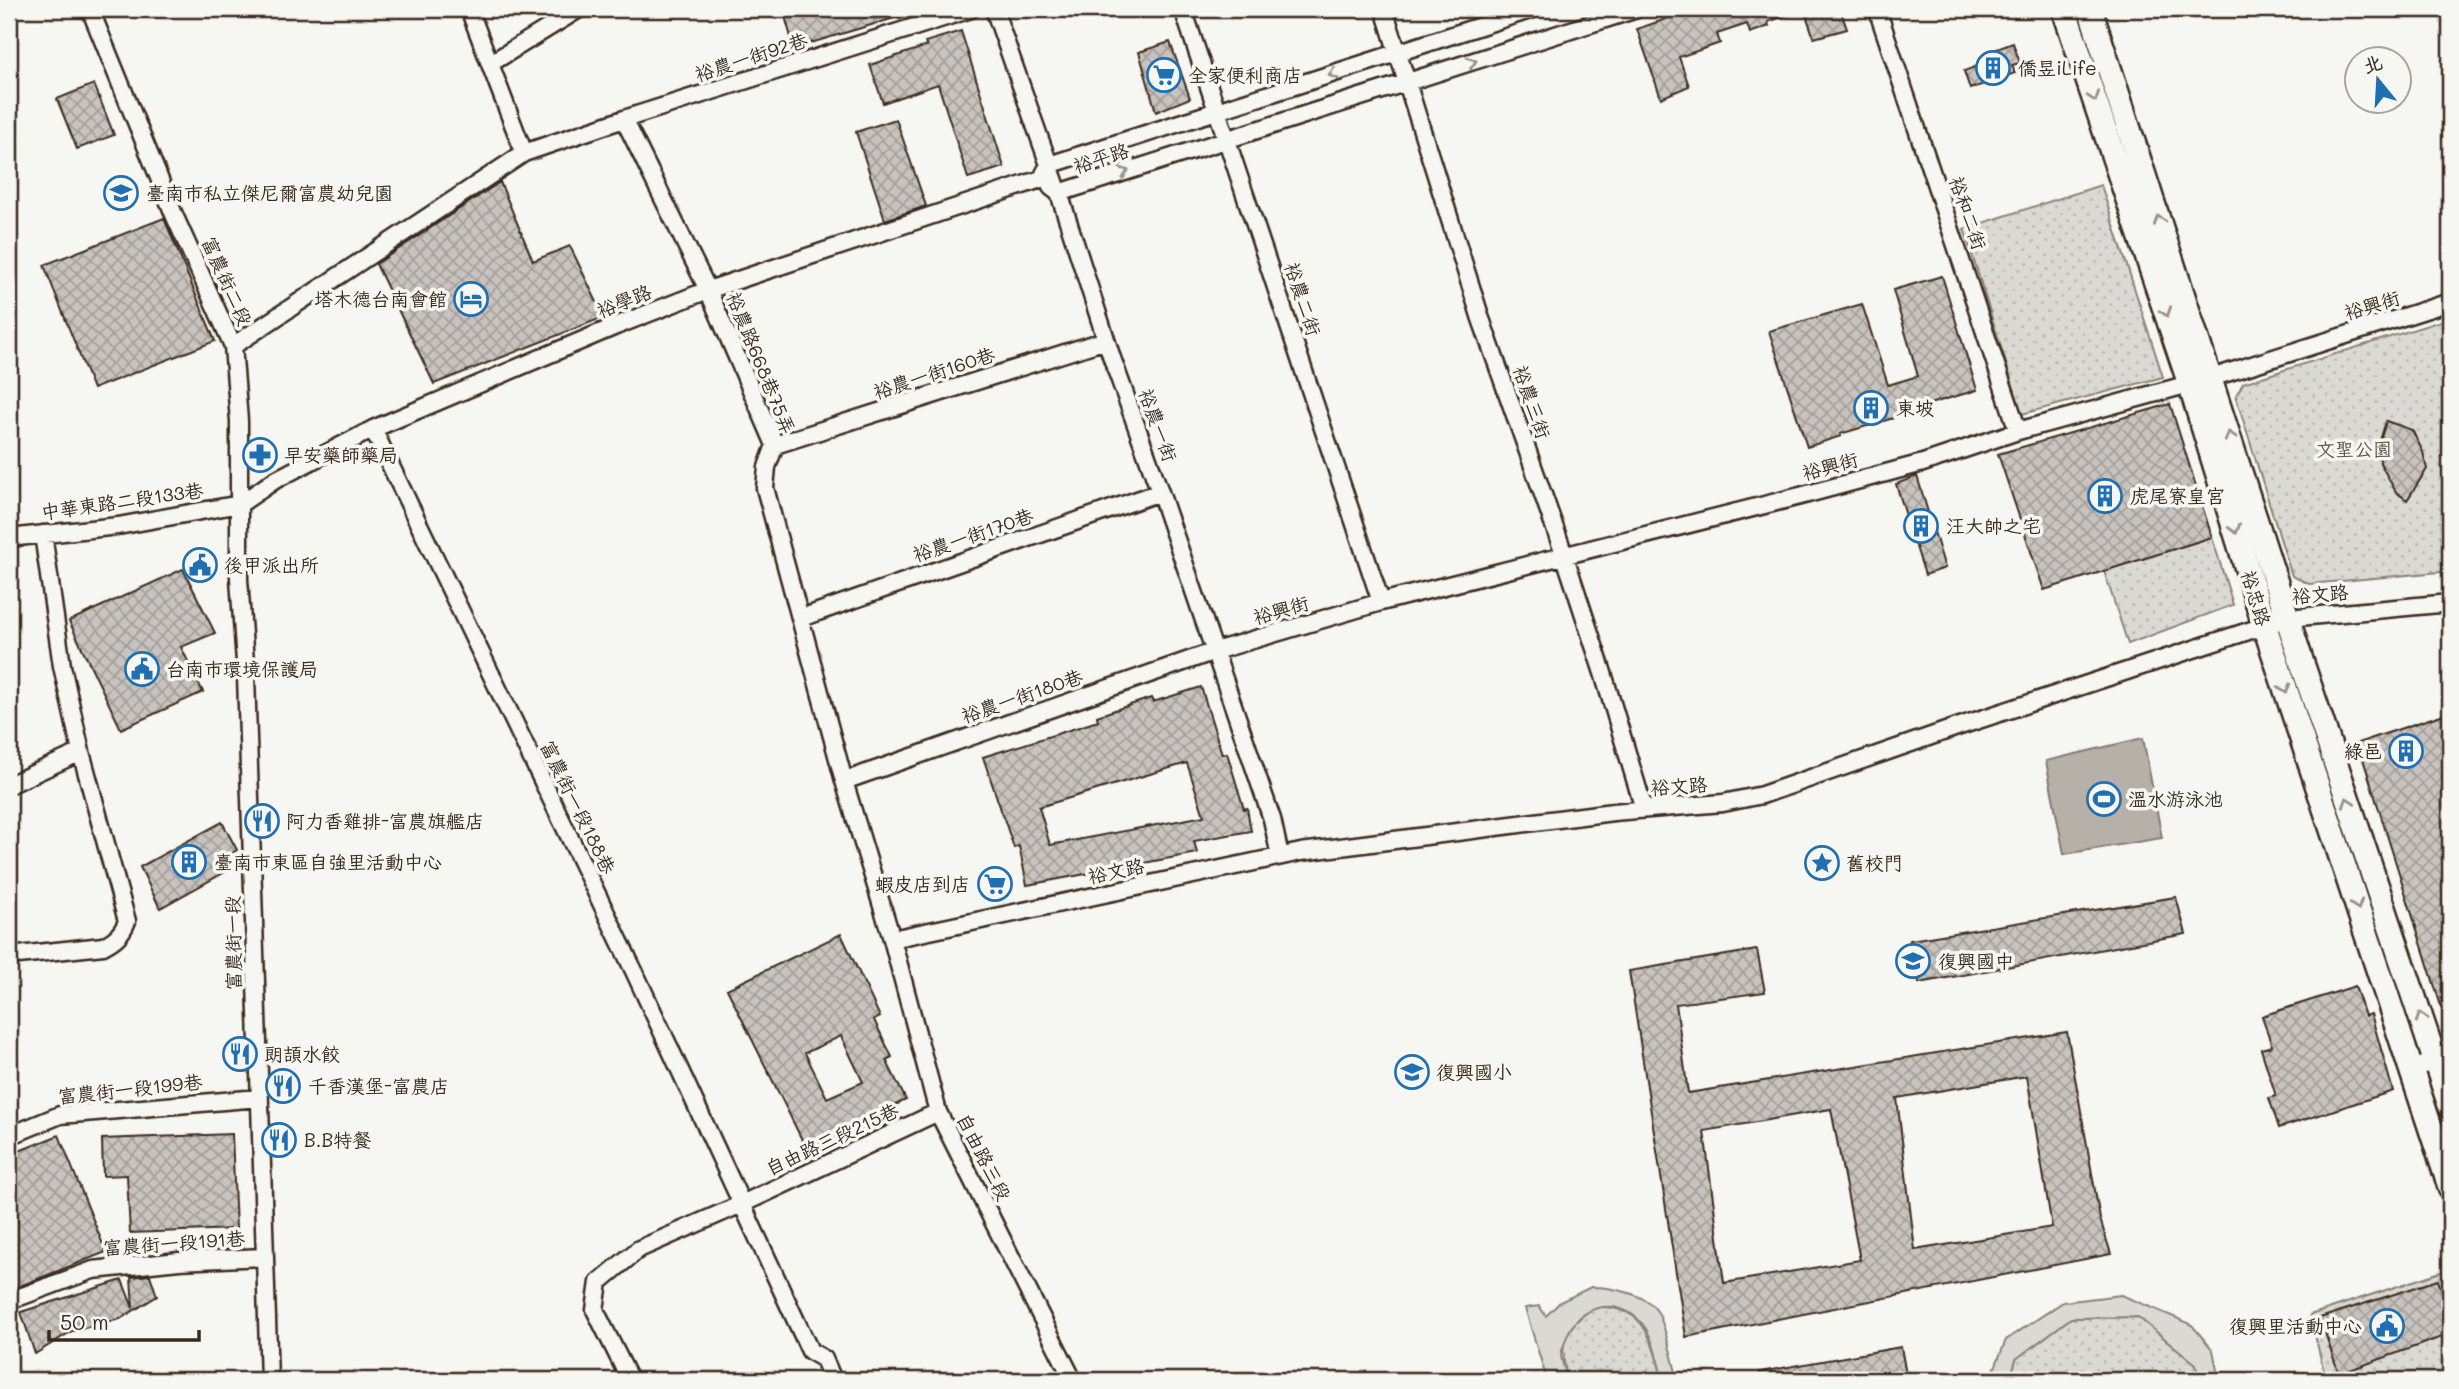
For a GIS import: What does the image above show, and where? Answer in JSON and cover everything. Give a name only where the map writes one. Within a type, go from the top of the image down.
[{"type":"street","name":"富農街二段","points":[[90,9],[175,217],[233,346],[239,421],[240,504]]},
{"type":"street","points":[[469,9],[524,153]]},
{"type":"street","points":[[491,63],[579,9]]},
{"type":"street","name":"裕農一街92巷","points":[[624,119],[971,9]]},
{"type":"street","points":[[994,9],[1045,172]]},
{"type":"street","name":"裕農二街","points":[[1183,9],[1381,602]]},
{"type":"street","name":"裕農三街","points":[[1384,9],[1480,318],[1604,673],[1644,809]]},
{"type":"street","name":"裕平路","points":[[1534,9],[1219,111],[1045,172],[1059,193],[1637,9]]},
{"type":"street","name":"裕和二街","points":[[1877,9],[2018,431]]},
{"type":"street","name":"裕忠路","points":[[2064,9],[2288,618],[2443,1058],[2450,1105]]},
{"type":"street","name":"裕忠路","points":[[2090,9],[2201,381],[2264,624],[2450,1187]]},
{"type":"street","points":[[233,346],[524,153],[624,119]]},
{"type":"street","name":"裕農路668巷75弄","points":[[624,119],[708,290],[775,445],[766,467],[765,488],[844,781],[892,939]]},
{"type":"street","name":"裕學路","points":[[240,504],[275,481],[373,429],[604,331],[708,290],[1045,172]]},
{"type":"street","name":"裕農一街","points":[[1059,193],[1105,340],[1272,819],[1280,856]]},
{"type":"street","name":"裕興街","points":[[1215,651],[1381,602],[1923,463],[2018,431],[2201,381],[2450,302]]},
{"type":"street","name":"裕農一街160巷","points":[[775,445],[1105,340]]},
{"type":"street","name":"富農街一段188巷","points":[[373,429],[744,1203],[810,1350],[824,1359],[833,1380]]},
{"type":"street","name":"裕農一街170巷","points":[[800,618],[1160,492]]},
{"type":"street","name":"中華東路二段133巷","points":[[9,538],[118,526],[240,504]]},
{"type":"street","name":"富農街一段","points":[[240,504],[240,579],[269,1380]]},
{"type":"street","points":[[9,956],[103,946],[124,931],[127,921],[81,752],[62,666],[43,534]]},
{"type":"street","name":"裕文路","points":[[892,939],[1280,856],[1644,809],[1723,803],[1762,795],[2264,624],[2288,618],[2450,603]]},
{"type":"street","name":"裕農一街180巷","points":[[844,781],[1215,651]]},
{"type":"street","points":[[9,785],[81,752]]},
{"type":"street","name":"自由路三段","points":[[892,939],[938,1112],[1073,1380]]},
{"type":"street","points":[[2412,1069],[2443,1058]]},
{"type":"street","name":"富農街一段199巷","points":[[9,1136],[61,1115],[259,1098]]},
{"type":"street","name":"自由路三段215巷","points":[[744,1203],[938,1112]]},
{"type":"street","points":[[630,1380],[595,1311],[600,1282],[639,1249],[744,1203]]},
{"type":"street","name":"富農街一段191巷","points":[[9,1301],[93,1270],[179,1261],[263,1257]]},
{"type":"green space","points":[[2101,185],[2163,377],[2022,414],[1964,229]]},
{"type":"green space","name":"文聖公園","points":[[2450,318],[2450,571],[2309,584],[2292,576],[2236,397],[2243,383]]},
{"type":"green space","points":[[2212,537],[2233,605],[2128,644],[2104,571]]},
{"type":"green space","points":[[2450,1269],[2450,1380],[2326,1380],[2310,1315]]},
{"type":"green space","points":[[1591,1287],[1636,1295],[1657,1311],[1678,1380],[1663,1380],[1652,1341],[1637,1318],[1614,1307],[1603,1307],[1591,1310],[1572,1326],[1561,1354],[1568,1380],[1547,1380],[1525,1308],[1539,1306],[1546,1316],[1560,1302]]},
{"type":"green space","points":[[2121,1295],[2191,1324],[2213,1350],[2219,1380],[2199,1380],[2196,1364],[2138,1317],[2071,1318],[2016,1359],[2010,1380],[1990,1380],[2006,1340],[2063,1302]]},
{"type":"green space","points":[[1595,1307],[1612,1308],[1636,1318],[1649,1338],[1663,1380],[1568,1380],[1563,1357],[1565,1338],[1575,1322]]},
{"type":"green space","points":[[2138,1317],[2196,1364],[2199,1380],[2010,1380],[2016,1359],[2071,1318]]},
{"type":"shaded area","name":"溫水游泳池","points":[[2143,738],[2162,838],[2064,854],[2046,761]]},
{"type":"building","points":[[783,9],[908,9],[908,14],[794,48]]},
{"type":"building","points":[[1694,9],[1799,11],[1768,22],[1769,26],[1750,33],[1747,24],[1717,34],[1720,43],[1679,57],[1689,86],[1661,98],[1637,29]]},
{"type":"building","points":[[1804,9],[1840,9],[1847,29],[1814,38]]},
{"type":"building","points":[[961,31],[1004,167],[968,178],[938,84],[883,103],[870,65],[927,46],[925,42]]},
{"type":"building","name":"全家便利商店","points":[[1170,42],[1190,98],[1156,112],[1139,52]]},
{"type":"building","name":"僑昱iLife","points":[[2013,43],[2020,63],[2012,65],[2015,73],[1970,89],[1964,71],[1997,59],[1994,50]]},
{"type":"building","points":[[94,84],[114,135],[77,149],[57,99]]},
{"type":"building","points":[[896,119],[926,206],[885,220],[856,132]]},
{"type":"building","name":"塔木德台南會館","points":[[500,182],[533,261],[570,246],[604,317],[434,384],[376,264]]},
{"type":"building","points":[[164,218],[215,341],[93,389],[44,265]]},
{"type":"building","points":[[1942,276],[1977,390],[1899,413],[1900,416],[1807,447],[1769,331],[1862,304],[1888,385],[1918,376],[1893,290]]},
{"type":"building","name":"虎尾寮皇宮","points":[[2170,404],[2212,537],[2044,590],[1998,454]]},
{"type":"building","points":[[2386,421],[2412,430],[2423,452],[2427,469],[2407,500],[2396,492],[2380,463],[2379,444]]},
{"type":"building","name":"汪大帥之宅","points":[[1917,476],[1945,568],[1925,575],[1896,484]]},
{"type":"building","name":"台南市環境保護局","points":[[183,569],[215,633],[181,647],[203,692],[121,729],[69,621]]},
{"type":"building","points":[[1201,687],[1222,754],[1227,753],[1244,809],[1247,808],[1251,831],[1194,841],[1197,853],[1027,885],[1019,846],[1014,848],[983,757],[1098,721],[1097,716],[1151,698],[1153,702]],"holes":[[[1187,763],[1204,816],[1050,845],[1039,807]]]},
{"type":"building","points":[[2450,712],[2450,1025],[2447,1025],[2358,743]]},
{"type":"building","name":"臺南市東區自強里活動中心","points":[[222,822],[237,850],[226,857],[232,868],[160,908],[140,867]]},
{"type":"building","points":[[2176,897],[2186,934],[1919,983],[1910,940]]},
{"type":"building","points":[[841,934],[880,1017],[874,1020],[892,1057],[886,1060],[906,1100],[891,1107],[896,1119],[811,1158],[727,989]],"holes":[[[841,1036],[863,1082],[827,1098],[805,1053]]]},
{"type":"building","points":[[1757,950],[1765,992],[1676,1004],[1688,1093],[2067,1032],[2100,1219],[2111,1254],[1686,1337],[1629,971]],"holes":[[[2027,1076],[2052,1227],[1915,1250],[1897,1098]],[[1831,1109],[1860,1260],[1724,1283],[1704,1131]]]},
{"type":"building","points":[[2355,986],[2365,1016],[2371,1014],[2393,1091],[2279,1128],[2269,1098],[2276,1096],[2261,1049],[2272,1046],[2262,1016]]},
{"type":"building","points":[[232,1134],[236,1229],[130,1233],[127,1175],[103,1176],[102,1139]]},
{"type":"building","points":[[59,1135],[106,1252],[15,1288],[9,1273],[9,1155]]},
{"type":"building","points":[[150,1275],[157,1296],[120,1319],[72,1331],[35,1354],[21,1312],[122,1280],[133,1308],[131,1277]]},
{"type":"building","name":"復興里活動中心","points":[[2438,1280],[2450,1315],[2450,1334],[2339,1374],[2320,1318]]},
{"type":"building","points":[[1901,1347],[1907,1380],[1761,1380],[1760,1372]]},
{"type":"place","name":"僑昱iLife","points":[[1993,68]]},
{"type":"place","name":"全家便利商店","points":[[1164,75]]},
{"type":"place","name":"臺南市私立傑尼爾富農幼兒園","points":[[121,193]]},
{"type":"place","name":"塔木德台南會館","points":[[471,299]]},
{"type":"place","name":"東坡","points":[[1871,408]]},
{"type":"place","name":"早安藥師藥局","points":[[260,455]]},
{"type":"place","name":"虎尾寮皇宮","points":[[2105,496]]},
{"type":"place","name":"汪大帥之宅","points":[[1921,526]]},
{"type":"place","name":"後甲派出所","points":[[200,565]]},
{"type":"place","name":"台南市環境保護局","points":[[142,669]]},
{"type":"place","name":"綠邑","points":[[2406,751]]},
{"type":"place","name":"溫水游泳池","points":[[2104,799]]},
{"type":"place","name":"阿力香雞排-富農旗艦店","points":[[262,821]]},
{"type":"place","name":"臺南市東區自強里活動中心","points":[[189,862]]},
{"type":"place","name":"舊校門","points":[[1822,863]]},
{"type":"place","name":"蝦皮店到店","points":[[995,884]]},
{"type":"place","name":"復興國中","points":[[1913,961]]},
{"type":"place","name":"朗頡水餃","points":[[240,1054]]},
{"type":"place","name":"復興國小","points":[[1412,1072]]},
{"type":"place","name":"千香漢堡-富農店","points":[[283,1086]]},
{"type":"place","name":"B.B特餐","points":[[279,1140]]},
{"type":"place","name":"復興里活動中心","points":[[2387,1326]]}]
